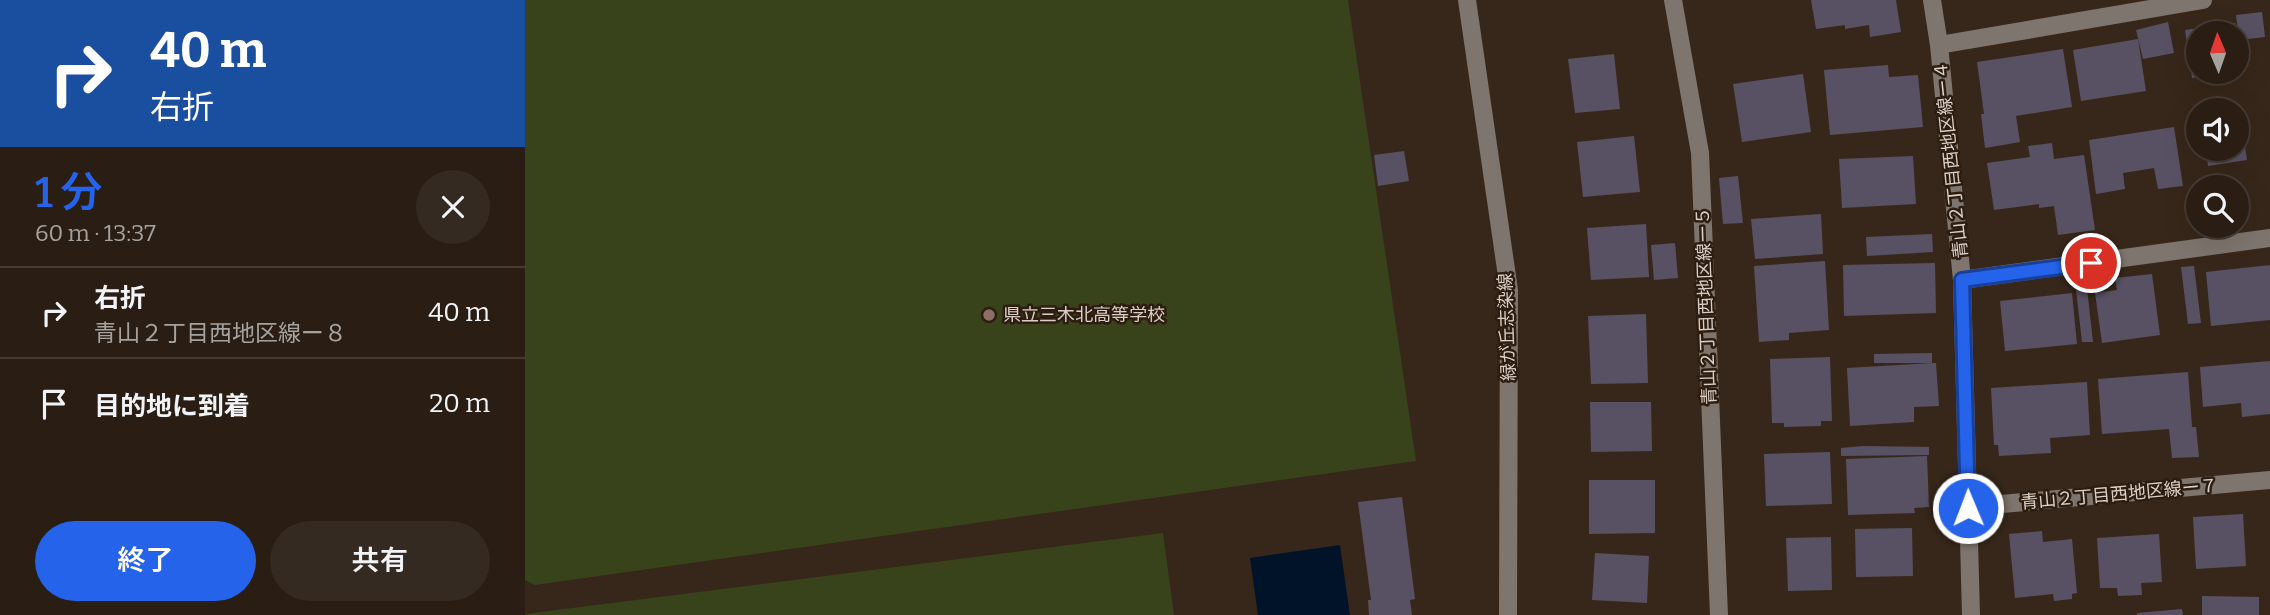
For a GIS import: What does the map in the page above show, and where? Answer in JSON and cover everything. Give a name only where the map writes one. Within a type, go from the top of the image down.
[{"type":"street","name":"緑が丘志染線","points":[[1467,0],[1509,290],[1509,615]]},
{"type":"street","name":"青山２丁目西地区線ー５","points":[[1673,0],[1700,153],[1719,615]]},
{"type":"street","name":"青山２丁目西地区線ー４","points":[[1932,0],[1940,45],[1962,280],[1971,615]]},
{"type":"street","points":[[1940,45],[2203,0]]},
{"type":"street","points":[[1962,280],[2270,238]]},
{"type":"street","name":"青山２丁目西地区線ー７","points":[[1968,508],[2270,480]]},
{"type":"green space","name":"県立三木北高等学校","points":[[525,0],[1348,0],[1416,461],[535,585],[525,580]]},
{"type":"green space","points":[[1163,533],[1174,615],[525,615],[525,614]]},
{"type":"water","points":[[1340,545],[1350,615],[1258,615],[1250,558]]},
{"type":"building","points":[[1811,0],[1896,0],[1901,32],[1870,37],[1869,25],[1845,29],[1845,25],[1816,29]]},
{"type":"building","points":[[2262,12],[2265,37],[2249,39],[2249,21],[2237,21],[2236,15]]},
{"type":"building","points":[[2168,22],[2174,53],[2143,59],[2136,30]]},
{"type":"building","points":[[2138,39],[2146,91],[2081,101],[2073,50]]},
{"type":"building","points":[[2063,49],[2072,107],[2016,116],[2020,142],[1985,148],[1981,114],[1984,114],[1977,62]]},
{"type":"building","points":[[1614,54],[1620,109],[1575,113],[1568,59]]},
{"type":"building","points":[[1888,65],[1889,77],[1918,75],[1923,127],[1830,135],[1824,70]]},
{"type":"building","points":[[1803,74],[1811,132],[1742,142],[1733,84]]},
{"type":"building","points":[[2174,127],[2183,186],[2158,189],[2154,168],[2123,173],[2125,189],[2096,194],[2089,140]]},
{"type":"building","points":[[1634,136],[1640,192],[1583,197],[1577,142]]},
{"type":"building","points":[[2052,143],[2054,159],[2084,155],[2095,230],[2058,235],[2054,206],[2039,208],[2039,204],[1994,210],[1987,163],[2030,157],[2028,146]]},
{"type":"building","points":[[1404,151],[1409,181],[1378,186],[1374,155]]},
{"type":"building","points":[[1913,156],[1916,204],[1842,208],[1839,159]]},
{"type":"building","points":[[2207,161],[2240,161],[2208,166]]},
{"type":"building","points":[[1738,176],[1743,223],[1723,224],[1719,178]]},
{"type":"building","points":[[1821,214],[1823,254],[1755,259],[1751,219]]},
{"type":"building","points":[[1646,224],[1649,277],[1591,280],[1587,228]]},
{"type":"building","points":[[1932,234],[1933,252],[1867,256],[1866,237]]},
{"type":"building","points":[[1675,243],[1678,278],[1654,280],[1651,245]]},
{"type":"building","points":[[1825,261],[1829,330],[1789,333],[1789,340],[1759,342],[1754,266]]},
{"type":"building","points":[[1935,263],[1936,313],[1844,316],[1843,265]]},
{"type":"building","points":[[2270,265],[2270,320],[2211,326],[2206,272]]},
{"type":"building","points":[[2194,266],[2201,323],[2188,324],[2181,267]]},
{"type":"building","points":[[2152,274],[2160,335],[2102,343],[2095,293],[2117,290],[2115,278]]},
{"type":"building","points":[[2086,279],[2093,342],[2082,342],[2075,281]]},
{"type":"building","points":[[2072,293],[2077,344],[2005,351],[2000,301]]},
{"type":"building","points":[[1646,314],[1648,383],[1591,384],[1588,316]]},
{"type":"building","points":[[1932,353],[1932,363],[1874,363],[1874,354]]},
{"type":"building","points":[[1830,357],[1832,421],[1821,421],[1821,426],[1784,427],[1784,423],[1772,423],[1770,359]]},
{"type":"building","points":[[2270,361],[2270,414],[2242,417],[2241,403],[2203,407],[2200,367]]},
{"type":"building","points":[[1936,363],[1939,406],[1914,407],[1914,422],[1850,426],[1847,368]]},
{"type":"building","points":[[2188,372],[2192,427],[2196,427],[2199,457],[2172,458],[2169,429],[2102,434],[2098,379]]},
{"type":"building","points":[[2087,382],[2090,435],[2050,438],[2051,453],[1999,456],[1998,445],[1994,445],[1991,388]]},
{"type":"building","points":[[1590,402],[1651,402],[1652,451],[1591,452]]},
{"type":"building","points":[[1929,447],[1929,455],[1841,456],[1841,448]]},
{"type":"building","points":[[1830,452],[1832,504],[1766,506],[1764,454]]},
{"type":"building","points":[[1927,456],[1929,507],[1914,508],[1915,513],[1848,515],[1846,459]]},
{"type":"building","points":[[1589,480],[1655,480],[1655,533],[1589,534]]},
{"type":"building","points":[[1402,497],[1415,599],[1410,600],[1412,615],[1369,615],[1368,600],[1371,600],[1358,502]]},
{"type":"building","points":[[2243,514],[2246,566],[2196,569],[2193,517]]},
{"type":"building","points":[[1912,528],[1913,576],[1856,577],[1855,529]]},
{"type":"building","points":[[2042,531],[2043,542],[2072,539],[2077,593],[2072,594],[2072,599],[2054,601],[2053,594],[2015,598],[2009,534]]},
{"type":"building","points":[[2159,534],[2162,582],[2141,583],[2142,595],[2118,596],[2117,588],[2100,588],[2097,538]]},
{"type":"building","points":[[1831,537],[1832,590],[1788,591],[1786,538]]},
{"type":"building","points":[[1595,553],[1649,556],[1647,603],[1592,600]]},
{"type":"building","points":[[2202,596],[2259,597],[2259,615],[2202,615]]},
{"type":"building","points":[[2182,609],[2183,615],[2137,615],[2137,613]]},
{"type":"place","name":"県立三木北高等学校","points":[[989,315]]},
{"type":"route","points":[[1968,508],[1962,280],[2091,263]]}]
